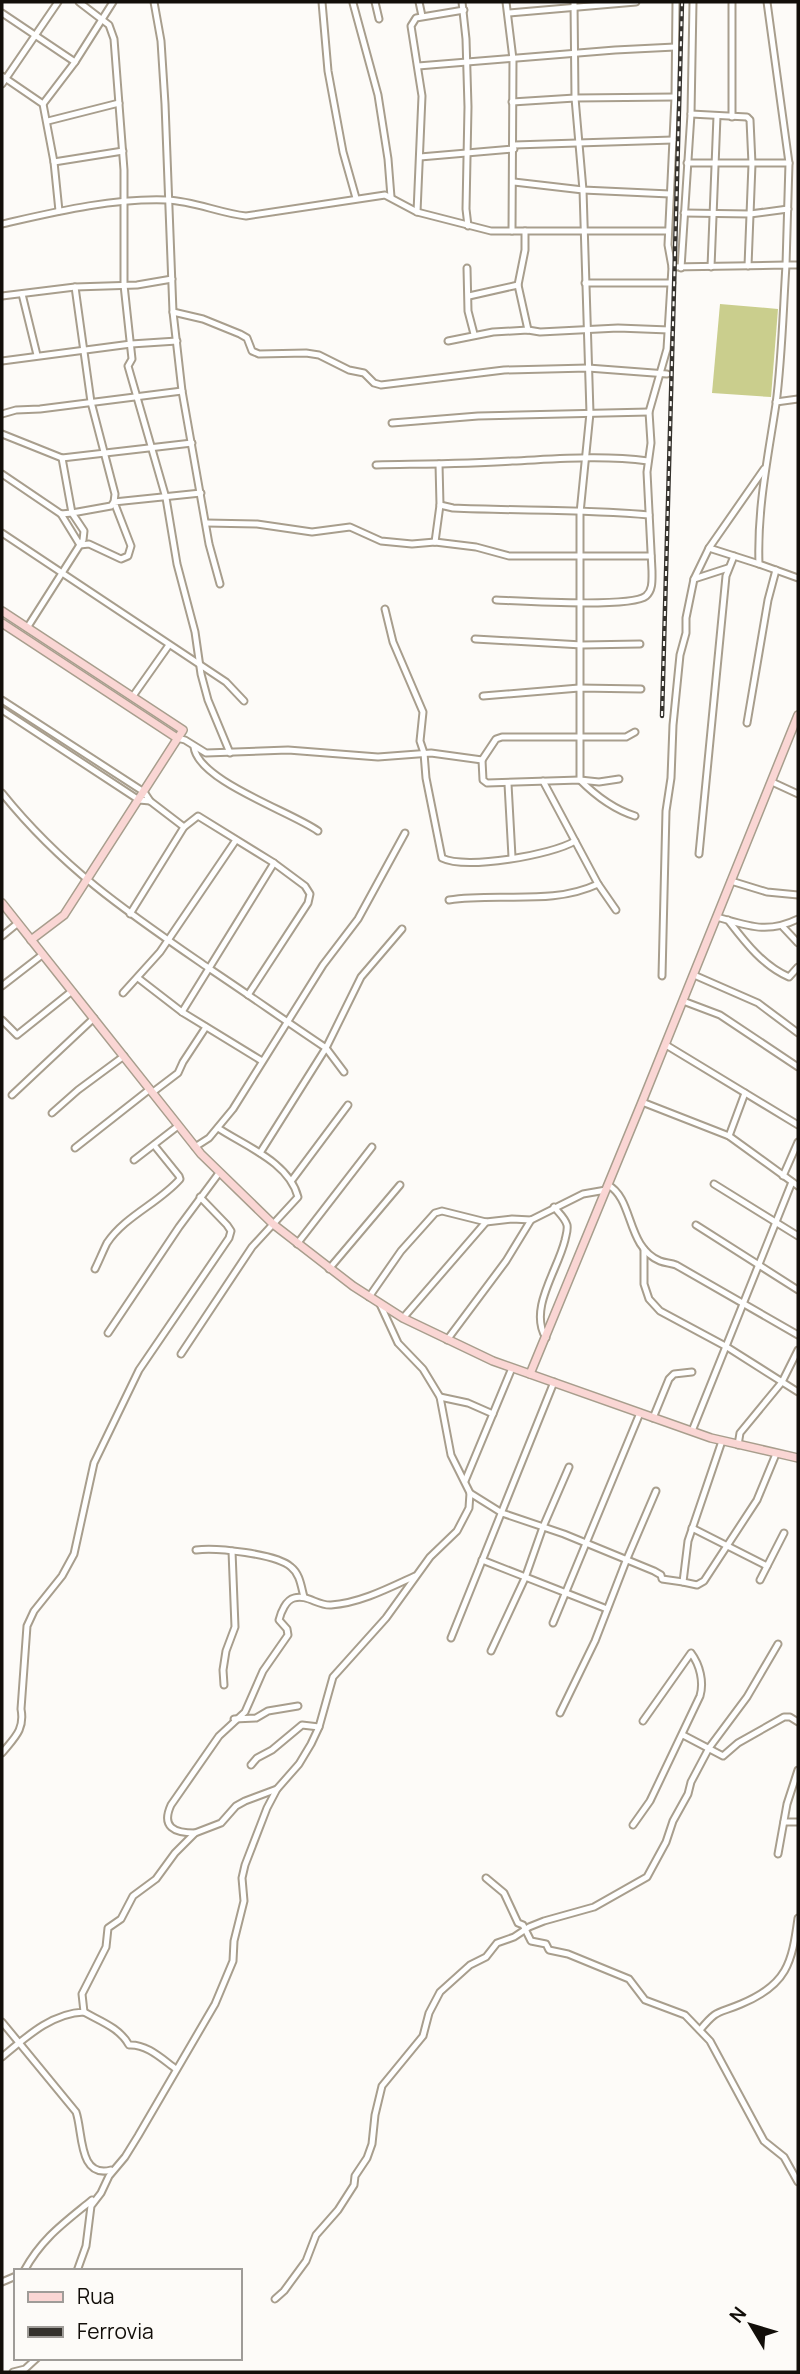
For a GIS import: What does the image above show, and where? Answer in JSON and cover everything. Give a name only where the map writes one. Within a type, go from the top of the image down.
[{"type":"street","points":[[58,2],[3,79],[43,104],[48,121],[59,211]]},
{"type":"street","points":[[79,2],[109,25],[114,39],[123,151],[124,285],[132,359],[128,366],[166,498],[180,577],[195,632],[199,665],[208,700],[230,753]]},
{"type":"street","points":[[43,104],[75,62],[113,2]]},
{"type":"street","points":[[154,2],[161,41],[173,312],[182,391],[220,584]]},
{"type":"street","points":[[322,2],[328,71],[343,152],[356,198]]},
{"type":"street","points":[[375,2],[379,19]]},
{"type":"street","points":[[419,2],[422,16]]},
{"type":"street","points":[[462,2],[467,61],[468,226]]},
{"type":"street","points":[[506,2],[513,59],[512,231]]},
{"type":"street","points":[[509,13],[575,5],[636,2]]},
{"type":"street","points":[[496,600],[582,604],[639,601],[648,595],[652,587],[649,412],[665,373],[672,283],[668,231],[675,97],[676,2]]},
{"type":"street","points":[[681,268],[691,114],[693,2]]},
{"type":"street","points":[[732,2],[732,117]]},
{"type":"street","points":[[759,564],[764,469],[776,402],[786,265],[789,163],[767,2]]},
{"type":"street","points":[[353,3],[378,95],[391,197]]},
{"type":"street","points":[[575,5],[575,98],[581,143],[590,413],[580,513],[580,780],[601,799],[635,816]]},
{"type":"street","points":[[417,212],[422,96],[411,26],[413,20],[422,16],[464,10]]},
{"type":"street","points":[[2,13],[75,62]]},
{"type":"street","points":[[418,66],[675,47]]},
{"type":"street","points":[[512,102],[675,97]]},
{"type":"street","points":[[48,121],[118,103]]},
{"type":"street","points":[[691,114],[747,117],[750,120],[752,164],[748,265]]},
{"type":"street","points":[[711,267],[717,116]]},
{"type":"street","points":[[420,157],[514,147],[673,140]]},
{"type":"street","points":[[54,162],[123,151]]},
{"type":"street","points":[[687,163],[789,163]]},
{"type":"street","points":[[514,182],[583,190],[670,194]]},
{"type":"street","points":[[2,225],[59,211],[124,203],[169,200],[203,206],[225,214],[246,216],[385,195],[417,212],[445,217],[491,231],[668,231]]},
{"type":"street","points":[[684,213],[750,214],[788,209]]},
{"type":"street","points":[[525,231],[526,250],[518,285],[527,330]]},
{"type":"street","points":[[672,267],[798,265]]},
{"type":"street","points":[[467,268],[468,311],[474,334]]},
{"type":"street","points":[[2,296],[172,279]]},
{"type":"street","points":[[586,283],[672,283]]},
{"type":"street","points":[[469,296],[518,285]]},
{"type":"street","points":[[75,287],[91,402],[115,494],[114,502],[131,546],[128,556],[121,559],[89,544],[80,545]]},
{"type":"street","points":[[22,294],[37,355]]},
{"type":"street","points":[[173,312],[204,319],[240,334],[247,338],[252,351],[259,354],[319,355],[349,370],[364,373],[374,383],[381,385],[504,370],[588,369],[665,373]]},
{"type":"street","points":[[448,341],[474,334],[527,330],[668,330]]},
{"type":"street","points":[[2,361],[131,344],[177,341]]},
{"type":"street","points":[[2,414],[16,410],[182,391]]},
{"type":"street","points":[[776,402],[798,400]]},
{"type":"street","points":[[392,423],[452,417],[649,412]]},
{"type":"street","points":[[2,434],[62,458],[192,443]]},
{"type":"street","points":[[27,628],[80,545],[85,531],[72,513],[62,458]]},
{"type":"street","points":[[376,466],[587,458],[648,461]]},
{"type":"street","points":[[435,542],[440,505],[439,464]]},
{"type":"street","points":[[662,976],[666,811],[680,655],[686,633],[685,618],[694,579],[709,548],[764,469]]},
{"type":"street","points":[[2,474],[61,514],[80,545]]},
{"type":"street","points":[[61,514],[111,506],[114,502],[201,493]]},
{"type":"street","points":[[440,505],[453,508],[649,515]]},
{"type":"street","points":[[206,523],[257,524],[312,532],[350,527],[381,541],[403,544],[435,542],[476,547],[509,556],[651,556]]},
{"type":"street","points":[[2,533],[226,682],[244,701]]},
{"type":"street","points":[[709,548],[798,578]]},
{"type":"street","points":[[699,854],[713,725],[717,658],[728,568],[734,556]]},
{"type":"street","points":[[694,579],[728,568]]},
{"type":"street","points":[[747,723],[768,600],[776,569]]},
{"type":"street","points":[[385,609],[393,642],[423,712],[424,718],[419,731],[421,750],[424,753],[426,778],[442,859],[481,862],[547,852],[575,841]]},
{"type":"street","points":[[2,611],[66,659],[205,753],[288,750],[378,757],[424,753],[482,760]]},
{"type":"street","points":[[2,623],[133,696],[183,730],[181,739],[64,915],[31,940]]},
{"type":"street","points":[[475,639],[582,645],[640,644]]},
{"type":"street","points":[[133,696],[169,645]]},
{"type":"street","points":[[483,696],[579,688],[641,689]]},
{"type":"street","points":[[2,700],[144,792],[150,801],[184,827]]},
{"type":"street","points":[[10,705],[3,712],[139,800],[150,801]]},
{"type":"street","points":[[530,1374],[798,715]]},
{"type":"street","points":[[619,779],[599,782],[485,782],[482,760],[496,739],[502,737],[626,737],[635,732]]},
{"type":"street","points":[[194,747],[196,757],[223,780],[262,804],[295,817],[318,831]]},
{"type":"street","points":[[543,782],[598,884],[616,910]]},
{"type":"street","points":[[772,782],[798,794]]},
{"type":"street","points":[[508,783],[512,857]]},
{"type":"street","points":[[2,793],[32,829],[86,881],[168,941],[326,1048],[344,1072]]},
{"type":"street","points":[[130,914],[184,827],[198,816],[274,863],[305,886],[310,894],[308,903],[248,995]]},
{"type":"street","points":[[195,1147],[218,1128],[233,1109],[323,965],[358,919],[405,833]]},
{"type":"street","points":[[124,993],[168,941],[236,840]]},
{"type":"street","points":[[182,1012],[274,863]]},
{"type":"street","points":[[731,881],[767,892],[798,895]]},
{"type":"street","points":[[449,900],[474,896],[565,895],[598,884]]},
{"type":"street","points":[[2,903],[178,1126],[219,1173],[297,1244],[369,1297],[403,1318],[512,1368],[722,1441],[798,1458]]},
{"type":"street","points":[[717,917],[770,929],[783,927],[798,919]]},
{"type":"street","points":[[728,920],[763,960],[785,975],[789,977],[798,967]]},
{"type":"street","points":[[2,936],[18,923]]},
{"type":"street","points":[[783,927],[798,943]]},
{"type":"street","points":[[260,1153],[326,1048],[361,977],[402,929]]},
{"type":"street","points":[[2,986],[42,955]]},
{"type":"street","points":[[694,975],[758,1003],[798,1034]]},
{"type":"street","points":[[138,978],[182,1012],[262,1062]]},
{"type":"street","points":[[2,1020],[17,1035],[72,991]]},
{"type":"street","points":[[683,1001],[720,1015],[798,1067]]},
{"type":"street","points":[[12,1094],[93,1018]]},
{"type":"street","points":[[75,1148],[178,1073],[206,1027]]},
{"type":"street","points":[[666,1045],[798,1125]]},
{"type":"street","points":[[52,1114],[78,1090],[124,1056]]},
{"type":"street","points":[[729,1136],[745,1093]]},
{"type":"street","points":[[642,1102],[729,1136],[795,1184],[776,1224],[692,1431]]},
{"type":"street","points":[[292,1180],[348,1105]]},
{"type":"street","points":[[134,1160],[178,1126]]},
{"type":"street","points":[[181,1354],[252,1247],[298,1197],[292,1180],[260,1153],[218,1128]]},
{"type":"street","points":[[783,1176],[798,1142]]},
{"type":"street","points":[[95,1269],[108,1243],[123,1226],[180,1179],[154,1145]]},
{"type":"street","points":[[297,1244],[372,1147]]},
{"type":"street","points":[[108,1333],[219,1173]]},
{"type":"street","points":[[714,1184],[798,1236]]},
{"type":"street","points":[[329,1269],[400,1185]]},
{"type":"street","points":[[369,1297],[401,1251],[435,1213],[442,1211],[486,1222],[531,1220],[583,1194],[607,1188],[614,1189],[624,1204],[631,1228],[644,1249],[661,1262],[676,1265],[798,1335]]},
{"type":"street","points":[[2,1754],[21,1729],[23,1721],[21,1709],[27,1626],[74,1554],[94,1462],[139,1370],[229,1238],[227,1224],[200,1198]]},
{"type":"street","points":[[546,1338],[539,1327],[542,1305],[563,1250],[568,1227],[564,1218],[554,1208]]},
{"type":"street","points":[[447,1339],[506,1261],[531,1220]]},
{"type":"street","points":[[403,1318],[486,1222]]},
{"type":"street","points":[[696,1225],[798,1290]]},
{"type":"street","points":[[644,1249],[644,1284],[649,1299],[660,1311],[727,1347],[798,1392]]},
{"type":"street","points":[[25,2269],[56,2228],[101,2193],[113,2169],[132,2147],[215,2004],[233,1961],[233,1941],[244,1901],[242,1878],[245,1865],[277,1789],[299,1764],[319,1727],[333,1677],[386,1618],[430,1557],[457,1531],[469,1508],[470,1493],[451,1455],[440,1397],[423,1369],[398,1343],[380,1304]]},
{"type":"street","points":[[738,1445],[740,1433],[782,1382],[798,1349]]},
{"type":"street","points":[[465,1482],[512,1368]]},
{"type":"street","points":[[653,1418],[669,1379],[674,1374],[692,1372]]},
{"type":"street","points":[[451,1638],[554,1382]]},
{"type":"street","points":[[440,1397],[468,1403],[493,1414]]},
{"type":"street","points":[[553,1623],[640,1413]]},
{"type":"street","points":[[683,1582],[692,1528],[722,1441]]},
{"type":"street","points":[[470,1493],[502,1513],[654,1571],[661,1575],[662,1579],[701,1585],[729,1547],[757,1500],[776,1454]]},
{"type":"street","points":[[491,1651],[525,1578],[569,1466]]},
{"type":"street","points":[[560,1713],[585,1665],[656,1491]]},
{"type":"street","points":[[692,1528],[767,1566]]},
{"type":"street","points":[[760,1580],[784,1533]]},
{"type":"street","points":[[196,1550],[210,1548],[282,1561],[298,1575],[304,1597]]},
{"type":"street","points":[[224,1685],[226,1651],[235,1627],[232,1552]]},
{"type":"street","points":[[482,1560],[607,1609]]},
{"type":"street","points":[[195,1833],[172,1829],[167,1822],[170,1805],[219,1736],[234,1719],[245,1712],[263,1671],[288,1635],[279,1616],[292,1598],[304,1597],[316,1604],[329,1605],[349,1602],[415,1576]]},
{"type":"street","points":[[275,2298],[284,2291],[306,2260],[316,2235],[338,2210],[354,2185],[355,2176],[367,2158],[372,2144],[382,2086],[423,2036],[429,2013],[440,1992],[470,1965],[486,1957],[498,1942],[544,1921],[594,1907],[646,1877],[666,1842],[673,1821],[709,1748],[747,1697],[778,1644]]},
{"type":"street","points":[[633,1825],[650,1801],[703,1686],[697,1661],[691,1653],[643,1721]]},
{"type":"street","points":[[234,1719],[256,1718],[268,1711],[298,1706]]},
{"type":"street","points":[[682,1735],[723,1756],[738,1743],[784,1717],[798,1721]]},
{"type":"street","points":[[251,1765],[302,1726],[319,1727]]},
{"type":"street","points":[[778,1854],[798,1770]]},
{"type":"street","points":[[84,2012],[82,1994],[106,1947],[108,1928],[121,1919],[132,1896],[156,1879],[175,1853],[195,1833],[220,1823],[236,1806],[245,1801],[277,1789]]},
{"type":"street","points":[[784,1822],[798,1822]]},
{"type":"street","points":[[486,1878],[504,1893],[517,1923],[526,1929],[531,1941],[546,1944],[549,1950],[568,1954],[629,1979],[645,2000],[685,2015],[701,2030],[710,2041],[764,2141],[784,2157],[798,2182]]},
{"type":"street","points":[[701,2030],[715,2012],[760,1996],[782,1975],[792,1956],[798,1917]]},
{"type":"street","points":[[2,2057],[47,2023],[72,2012],[84,2012],[111,2026],[129,2045],[136,2044],[149,2050],[176,2070]]},
{"type":"street","points":[[2,2022],[76,2112],[80,2123],[82,2152],[87,2163],[106,2172],[113,2169]]},
{"type":"street","points":[[78,2269],[86,2246],[90,2206],[95,2199]]},
{"type":"street","points":[[13,2372],[25,2369],[35,2360]]},
{"type":"green space","points":[[720,304],[778,309],[771,397],[712,393]]},
{"type":"railway","points":[[662,716],[682,2]]}]
